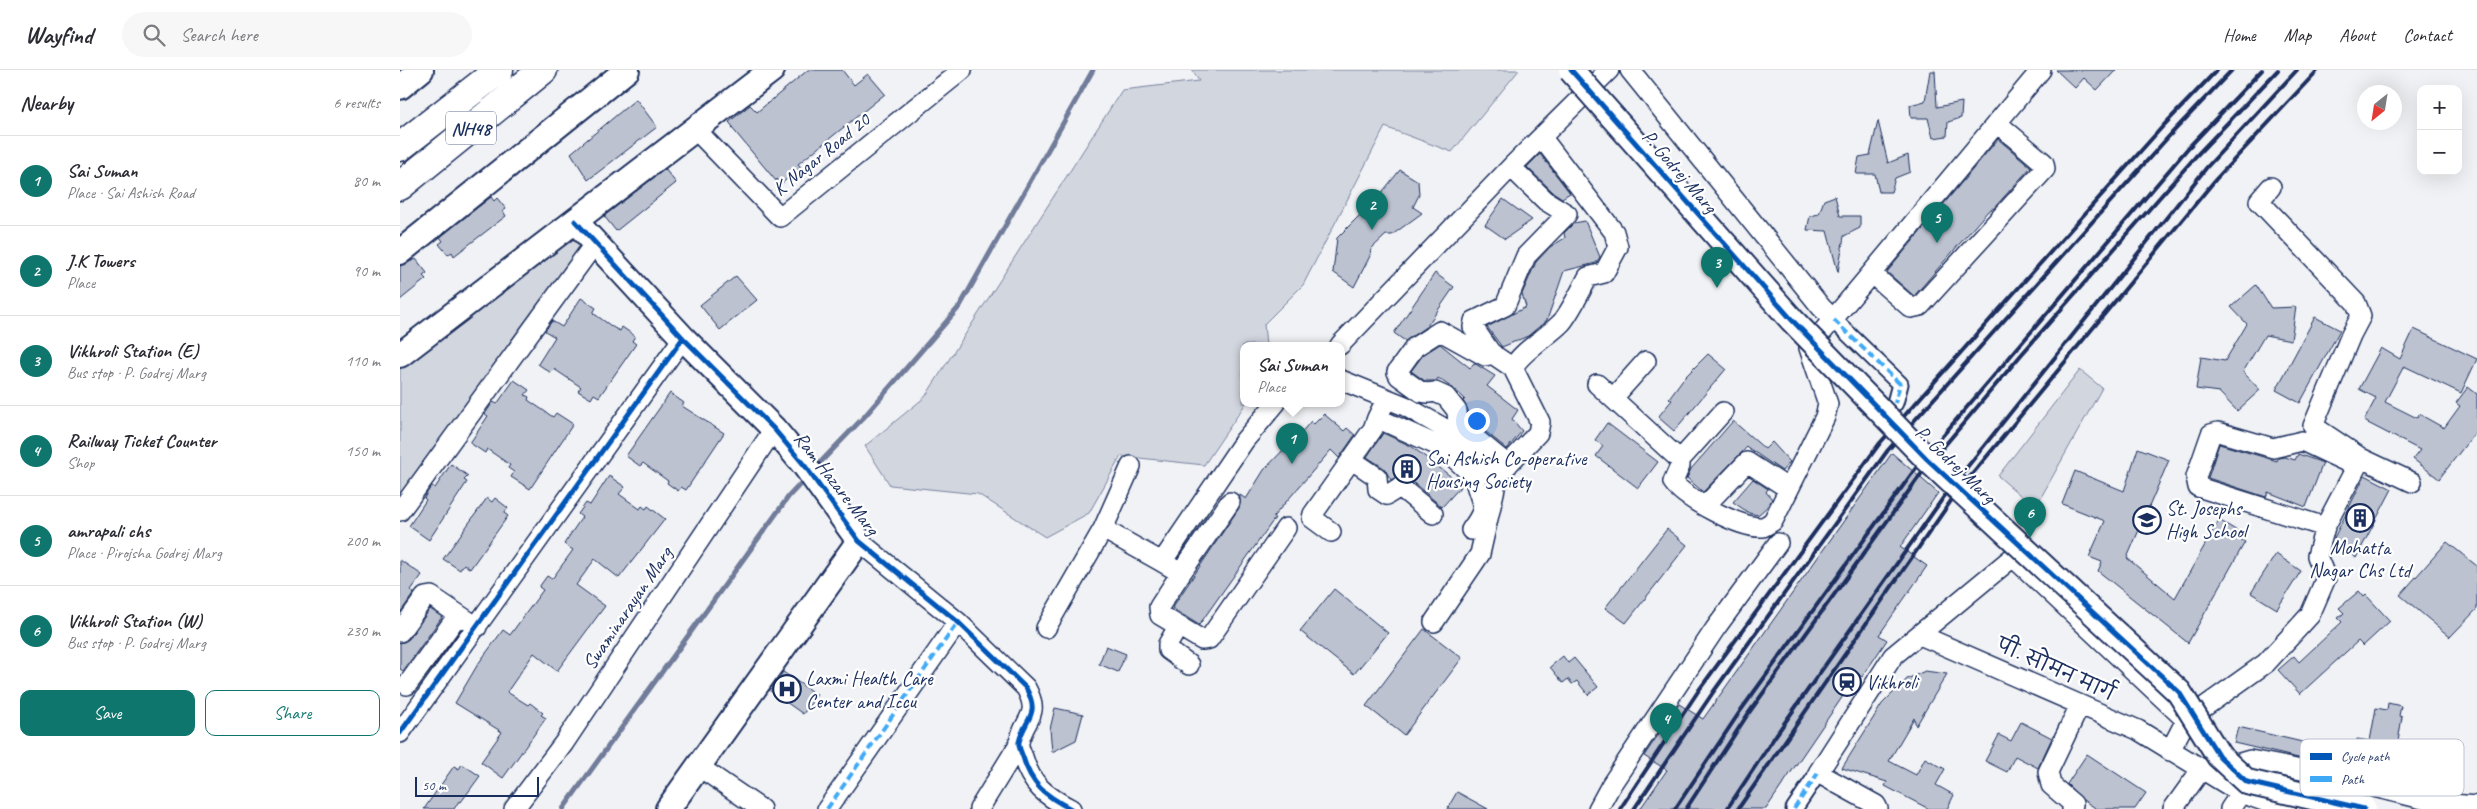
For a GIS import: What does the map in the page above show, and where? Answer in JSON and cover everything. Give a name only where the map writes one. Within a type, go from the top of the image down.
[{"type":"highway","name":"NH48","points":[[400,147],[499,70]]},
{"type":"highway","name":"NH48","points":[[400,186],[543,70]]},
{"type":"street","points":[[400,87],[421,70]]},
{"type":"street","points":[[400,252],[627,70]]},
{"type":"street","points":[[400,355],[772,70]]},
{"type":"street","name":"K Nagar Road 20","points":[[696,130],[780,216],[962,70]]},
{"type":"street","points":[[1558,70],[1800,345],[1809,348]]},
{"type":"street","name":"P. Godrej Marg","points":[[1571,70],[1792,320],[1921,452],[2179,692],[2219,756],[2247,782],[2300,794]]},
{"type":"street","points":[[1343,342],[1520,174],[1530,154],[1609,70]]},
{"type":"street","points":[[1630,70],[1821,307],[1900,384],[1895,403]]},
{"type":"street","points":[[1809,348],[2041,70]]},
{"type":"street","points":[[1872,274],[1911,308],[1920,306],[2044,169],[2044,163],[1997,123]]},
{"type":"street","points":[[1513,368],[1516,361],[1550,334],[1564,319],[1588,277],[1604,272],[1618,247],[1614,232],[1544,141]]},
{"type":"street","points":[[1520,174],[1546,201],[1566,214]]},
{"type":"street","points":[[2271,187],[2259,202],[2356,303],[2361,316],[2351,335],[2314,426],[2359,462]]},
{"type":"street","points":[[1470,530],[1481,516],[1483,506],[1475,481],[1498,468],[1538,433],[1540,422],[1513,368],[1493,354],[1473,327],[1474,322],[1505,306],[1526,256],[1566,214],[1590,202]]},
{"type":"street","name":"Ram Hazare Marg","points":[[575,221],[683,338],[774,429],[805,466],[859,540],[958,622],[1026,688],[1033,702],[1031,714],[1019,744],[979,809]]},
{"type":"street","points":[[400,511],[595,243]]},
{"type":"street","points":[[1493,354],[1485,356],[1440,331],[1415,347],[1397,372],[1399,376],[1421,392],[1428,394],[1435,392],[1446,397],[1457,411],[1458,424],[1498,468]]},
{"type":"street","points":[[400,733],[683,338]]},
{"type":"street","points":[[1723,412],[1680,460],[1674,482],[1677,488],[1705,506],[1739,522],[1762,527],[1773,521],[1825,417],[1828,404],[1809,348]]},
{"type":"street","points":[[1613,398],[1646,361]]},
{"type":"street","points":[[1345,382],[1405,406],[1451,432],[1498,468]]},
{"type":"street","points":[[1597,384],[1680,460]]},
{"type":"street","points":[[1331,532],[1312,518],[1313,514],[1373,429],[1386,398]]},
{"type":"street","points":[[1162,562],[1244,441],[1273,407]]},
{"type":"street","points":[[1376,418],[1443,448],[1466,470]]},
{"type":"street","name":"Swaminarayan Marg","points":[[514,809],[564,743],[774,429]]},
{"type":"street","points":[[2326,527],[2198,487],[2196,477],[2211,434],[2218,432],[2273,448],[2302,440],[2412,482]]},
{"type":"street","points":[[1705,506],[1752,455],[1788,489]]},
{"type":"street","points":[[1352,460],[1377,477],[1378,489],[1387,495],[1400,487],[1433,514]]},
{"type":"street","points":[[2170,751],[2186,720],[2266,664],[2310,615],[2326,578],[2317,556],[2326,527],[2359,462]]},
{"type":"street","points":[[1046,628],[1103,529],[1131,466]]},
{"type":"street","points":[[1434,622],[1470,572],[1480,554],[1498,468]]},
{"type":"street","points":[[1230,502],[1181,572],[1159,608],[1160,615],[1202,640],[1209,639],[1286,528]]},
{"type":"street","points":[[1103,529],[1181,572]]},
{"type":"street","points":[[668,809],[859,540]]},
{"type":"street","points":[[1598,809],[1611,785],[1715,629],[1778,543]]},
{"type":"street","points":[[1794,809],[1893,656],[2013,557],[2186,720]]},
{"type":"street","points":[[1164,612],[1198,632],[1203,630],[1239,579],[1246,575],[1253,576]]},
{"type":"street","points":[[400,632],[425,597],[431,596],[454,619],[473,632]]},
{"type":"street","points":[[430,692],[408,679],[454,619]]},
{"type":"street","points":[[827,809],[958,622]]},
{"type":"street","points":[[1178,627],[1168,644],[1168,650],[1188,665]]},
{"type":"street","name":"पी. सोमन मार्ग","points":[[1920,635],[2138,730],[2200,770]]},
{"type":"street","points":[[2072,809],[2072,804],[2051,785],[2048,772],[2080,705]]},
{"type":"street","points":[[1019,744],[1028,775],[1052,799],[1071,809]]},
{"type":"street","points":[[2200,770],[2226,769],[2250,760],[2300,770]]},
{"type":"street","points":[[698,766],[761,809]]},
{"type":"street","points":[[2200,770],[2241,793],[2286,809]]},
{"type":"street","points":[[2173,809],[2200,770]]},
{"type":"street","points":[[1818,773],[1876,805],[1878,809]]},
{"type":"street","points":[[2230,809],[2241,793]]},
{"type":"street","name":"P. Godrej Marg","points":[[2308,796],[2364,809]]},
{"type":"street","points":[[2411,796],[2439,803],[2477,806]]},
{"type":"shaded area","points":[[1192,70],[1519,70],[1452,152],[1385,127],[1303,285],[1264,324],[1266,342],[1240,342],[1240,407],[1243,407],[1204,465],[1121,456],[1089,513],[1045,537],[978,494],[890,485],[865,446],[925,397],[1122,90],[1199,81]]},
{"type":"shaded area","points":[[566,231],[585,252],[400,506],[400,362]]},
{"type":"shaded area","points":[[2080,370],[2102,388],[2035,508],[1998,476]]},
{"type":"building","points":[[808,70],[842,70],[854,85],[868,74],[885,94],[798,164],[801,167],[781,184],[777,179],[776,181],[729,122],[750,105],[757,112]]},
{"type":"building","points":[[2056,70],[2116,70],[2097,90],[2084,78],[2075,88]]},
{"type":"building","points":[[1930,71],[1935,71],[1937,107],[1962,102],[1961,118],[1948,122],[1947,136],[1933,138],[1928,118],[1911,118],[1910,105],[1925,101]]},
{"type":"building","points":[[636,99],[657,127],[588,180],[571,153]]},
{"type":"building","points":[[1878,121],[1888,163],[1908,155],[1910,172],[1895,178],[1891,192],[1879,192],[1875,174],[1856,174],[1859,157],[1870,155]]},
{"type":"building","points":[[1998,139],[2031,167],[1994,208],[1988,211],[1914,296],[1887,272]]},
{"type":"building","points":[[1540,154],[1570,193],[1562,198],[1527,167]]},
{"type":"building","points":[[665,169],[676,183],[616,231],[604,216]]},
{"type":"building","points":[[1400,170],[1418,181],[1419,195],[1413,207],[1422,213],[1392,235],[1386,235],[1371,249],[1370,256],[1354,287],[1333,272],[1337,238],[1379,196]]},
{"type":"building","points":[[1835,196],[1840,216],[1860,216],[1860,228],[1844,236],[1838,272],[1827,231],[1807,230],[1810,216],[1819,214],[1824,200]]},
{"type":"building","points":[[491,197],[494,201],[497,198],[506,209],[503,211],[506,216],[454,256],[452,252],[448,255],[439,244],[443,241],[440,237]]},
{"type":"building","points":[[1503,199],[1532,220],[1505,239],[1485,225]]},
{"type":"building","points":[[1585,221],[1600,257],[1596,263],[1564,271],[1547,320],[1528,336],[1502,347],[1487,327],[1526,307],[1522,294],[1536,262],[1550,247],[1565,238],[1564,233],[1574,223]]},
{"type":"building","points":[[416,259],[427,273],[423,276],[426,279],[400,300],[400,266]]},
{"type":"building","points":[[1435,273],[1454,287],[1427,326],[1405,341],[1394,333]]},
{"type":"building","points":[[736,276],[757,300],[720,330],[700,305]]},
{"type":"building","points":[[2256,285],[2271,308],[2296,307],[2291,340],[2265,335],[2243,372],[2260,390],[2237,411],[2219,392],[2196,389],[2201,357],[2225,361],[2247,324],[2231,307]]},
{"type":"building","points":[[581,298],[596,308],[593,313],[614,328],[620,331],[622,327],[635,336],[632,341],[636,344],[599,397],[594,394],[591,399],[578,391],[581,387],[554,369],[551,373],[538,364],[555,337],[545,331],[552,321],[562,327]]},
{"type":"building","points":[[2315,317],[2340,330],[2300,403],[2276,390]]},
{"type":"building","points":[[2414,329],[2477,359],[2461,393],[2404,366],[2385,402],[2417,418],[2419,414],[2444,428],[2460,406],[2456,403],[2468,387],[2477,394],[2477,430],[2439,479],[2413,459],[2420,450],[2364,421],[2376,398],[2359,389],[2381,348],[2400,359]]},
{"type":"building","points":[[1440,344],[1470,368],[1474,363],[1495,376],[1487,386],[1518,410],[1512,419],[1522,431],[1507,449],[1469,418],[1468,410],[1463,401],[1465,399],[1455,390],[1438,378],[1436,381],[1425,381],[1411,371],[1423,355]]},
{"type":"building","points":[[1708,354],[1726,369],[1674,431],[1658,417],[1672,400],[1669,398],[1683,379]]},
{"type":"building","points":[[514,380],[529,390],[525,395],[529,397],[528,400],[553,417],[556,413],[573,424],[530,489],[511,477],[514,472],[508,468],[510,465],[487,449],[485,453],[470,443],[488,416],[485,414],[493,402],[497,404]]},
{"type":"building","points":[[670,393],[684,403],[682,406],[724,433],[686,490],[681,487],[678,491],[667,483],[668,481],[643,463],[640,466],[626,456]]},
{"type":"building","points":[[1324,414],[1344,431],[1347,428],[1355,435],[1339,458],[1331,450],[1273,517],[1275,518],[1199,625],[1172,608],[1239,508],[1240,495],[1246,499],[1264,470],[1287,446],[1289,447],[1311,421],[1314,424]]},
{"type":"building","points":[[1733,421],[1765,449],[1772,442],[1790,462],[1782,471],[1747,447],[1703,492],[1687,478],[1691,469]]},
{"type":"building","points":[[1607,423],[1658,462],[1638,488],[1596,456],[1603,446],[1595,440]]},
{"type":"building","name":"Sai Ashish Co-operative Housing Society","points":[[1383,433],[1411,446],[1462,485],[1442,507],[1402,473],[1391,480],[1384,468],[1367,457]]},
{"type":"building","points":[[2219,444],[2277,461],[2278,458],[2285,457],[2295,460],[2298,454],[2323,463],[2306,507],[2268,492],[2266,497],[2208,478]]},
{"type":"building","points":[[2138,448],[2169,460],[2127,558],[2175,598],[2219,520],[2239,532],[2236,537],[2245,542],[2188,643],[2098,571],[2102,562],[2089,557],[2105,521],[2062,504],[2075,471],[2124,491]]},
{"type":"building","points":[[1892,453],[1938,493],[1900,547],[1927,566],[1879,635],[1887,640],[1862,677],[1858,674],[1766,809],[1640,809],[1667,770],[1644,756],[1679,704],[1703,719]]},
{"type":"building","points":[[451,464],[468,476],[464,480],[467,482],[429,540],[409,526],[426,500],[424,498],[430,488],[432,486],[435,488]]},
{"type":"building","name":"Mohatta Nagar Chs Ltd","points":[[2365,475],[2392,489],[2356,558],[2334,538]]},
{"type":"building","points":[[609,476],[625,487],[619,494],[640,509],[642,506],[646,509],[648,506],[665,519],[619,578],[595,559],[576,585],[605,606],[557,671],[534,653],[507,692],[528,705],[530,703],[543,713],[541,715],[546,718],[503,778],[481,762],[502,732],[455,703],[478,664],[503,630],[510,635],[543,590],[539,587],[547,576],[552,579],[573,550],[564,544],[582,517],[578,514],[586,503],[590,505]]},
{"type":"building","points":[[1753,479],[1768,489],[1766,492],[1772,499],[1768,506],[1758,515],[1749,513],[1733,502]]},
{"type":"building","points":[[487,498],[492,502],[495,498],[508,508],[504,513],[508,516],[470,569],[464,564],[460,570],[443,559]]},
{"type":"building","points":[[1667,529],[1687,545],[1626,623],[1605,608]]},
{"type":"building","points":[[2447,542],[2477,566],[2477,609],[2450,637],[2400,595]]},
{"type":"building","points":[[2276,554],[2301,571],[2277,609],[2251,593]]},
{"type":"building","points":[[400,560],[422,575],[411,590],[414,593],[400,613]]},
{"type":"building","points":[[1334,589],[1388,633],[1354,674],[1300,631]]},
{"type":"building","points":[[2359,591],[2364,597],[2366,595],[2390,621],[2363,646],[2358,641],[2300,694],[2278,670],[2294,656],[2299,662],[2342,622],[2338,618],[2344,613],[2339,608]]},
{"type":"building","points":[[430,609],[442,617],[403,671],[400,669],[400,643],[409,639]]},
{"type":"building","points":[[1424,629],[1462,658],[1404,735],[1366,706]]},
{"type":"building","points":[[1106,646],[1126,654],[1118,672],[1099,664]]},
{"type":"building","points":[[1563,656],[1568,663],[1574,658],[1598,687],[1588,695],[1577,681],[1572,684],[1568,679],[1563,683],[1550,667]]},
{"type":"building","points":[[1925,671],[1947,674],[1916,726],[1914,718],[1889,761],[1916,775],[1925,758],[1945,769],[1936,785],[1954,795],[1947,809],[1929,809],[1885,786],[1887,782],[1842,768],[1882,704],[1907,679]]},
{"type":"building","points":[[783,672],[817,695],[803,714],[769,690]]},
{"type":"building","points":[[2388,703],[2401,706],[2399,716],[2402,717],[2398,739],[2370,739],[2376,708],[2387,710]]},
{"type":"building","points":[[1055,708],[1083,714],[1076,740],[1052,752],[1050,729]]},
{"type":"building","points":[[2021,722],[2052,738],[2038,768],[2015,756],[2007,772],[1985,761],[1999,735],[2011,741]]},
{"type":"building","points":[[2238,727],[2300,741],[2300,758],[2234,743]]},
{"type":"building","points":[[2087,754],[2146,793],[2135,809],[2097,809],[2083,800],[2067,784]]},
{"type":"building","points":[[462,764],[480,776],[461,802],[459,801],[454,809],[424,809],[454,766],[459,769]]},
{"type":"building","points":[[1457,792],[1488,809],[1447,809]]},
{"type":"waterway","points":[[814,469],[864,417],[960,306],[1093,70]]},
{"type":"waterway","points":[[563,809],[789,496],[805,479]]},
{"type":"railway","points":[[1620,809],[1699,690],[1880,443],[2164,125],[2217,70]]},
{"type":"railway","points":[[1634,809],[1714,691],[1888,450],[2171,134],[2232,70]]},
{"type":"railway","points":[[1675,809],[1741,710],[1921,461],[2188,148],[2262,70]]},
{"type":"railway","points":[[1686,809],[1748,714],[1924,470],[2021,355],[2196,156],[2278,70]]},
{"type":"railway","points":[[1727,809],[1776,735],[1948,491],[2207,167],[2297,70]]},
{"type":"railway","points":[[1738,809],[1955,495],[2216,179],[2318,70]]},
{"type":"marked path","points":[[1834,320],[1900,384],[1895,403]]},
{"type":"marked path","points":[[827,809],[958,622]]},
{"type":"marked path","points":[[1794,809],[1818,773]]},
{"type":"cycle path","points":[[1571,70],[1792,320],[1927,459],[2179,692],[2219,756],[2247,782],[2300,794]]},
{"type":"cycle path","points":[[575,221],[683,338],[774,429],[805,466],[859,541],[958,622],[1026,688],[1030,697],[1032,711],[1019,744],[1026,767],[1041,789],[1071,809]]},
{"type":"cycle path","points":[[400,733],[683,338]]},
{"type":"cycle path","points":[[2308,796],[2364,809]]},
{"type":"place","name":"J.K Towers","points":[[1372,230]]},
{"type":"place","name":"amrapali chs","points":[[1937,243]]},
{"type":"place","name":"Vikhroli Station (E)","points":[[1717,288]]},
{"type":"place","name":"Sai Suman","points":[[1292,464]]},
{"type":"place","name":"Sai Ashish Co-operative Housing Society","points":[[1407,469]]},
{"type":"place","name":"Mohatta Nagar Chs Ltd","points":[[2360,518]]},
{"type":"place","name":"St. Josephs High School","points":[[2147,520]]},
{"type":"place","name":"Vikhroli Station (W)","points":[[2030,538]]},
{"type":"place","name":"Vikhroli","points":[[1847,682]]},
{"type":"place","name":"Laxmi Health Care Center and Iccu","points":[[787,689]]},
{"type":"place","name":"Railway Ticket Counter","points":[[1666,744]]}]
